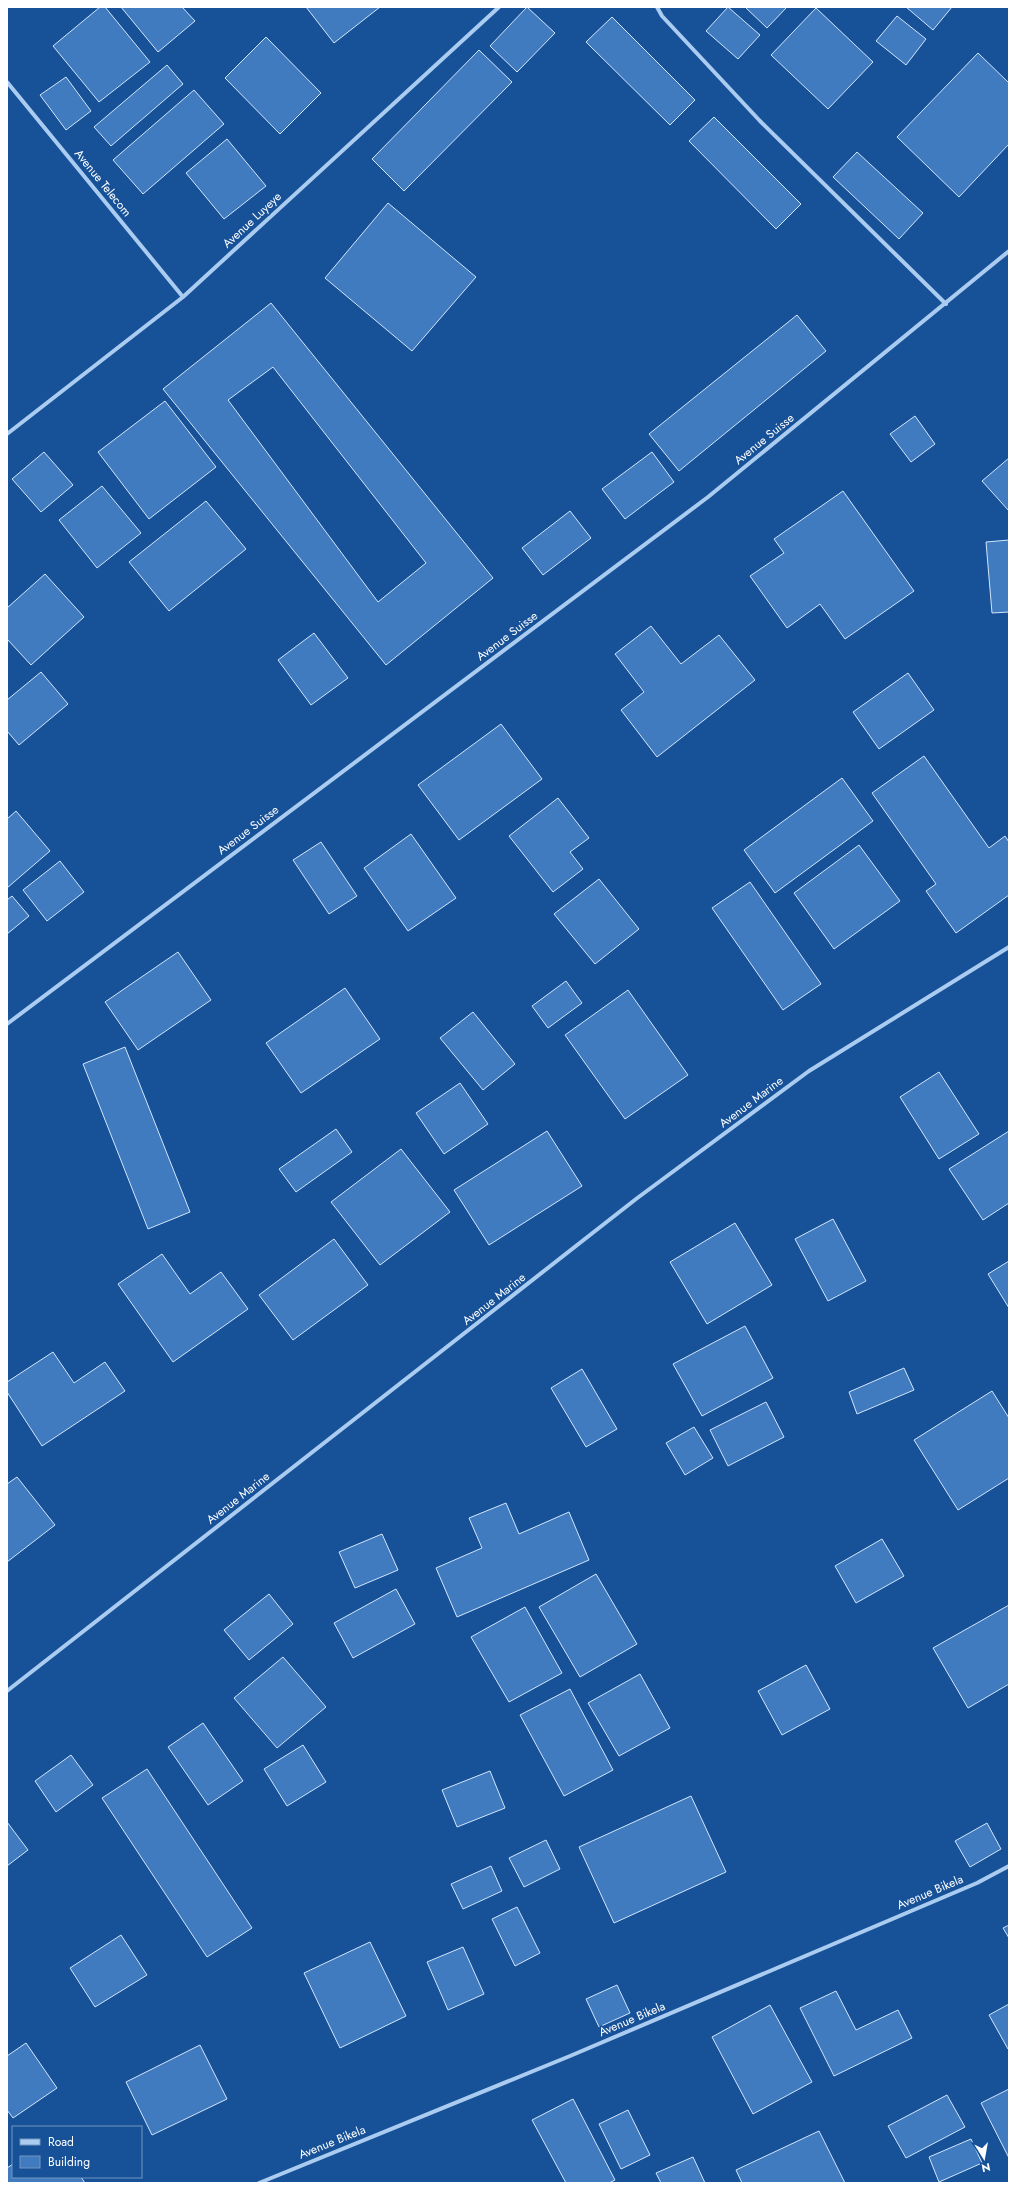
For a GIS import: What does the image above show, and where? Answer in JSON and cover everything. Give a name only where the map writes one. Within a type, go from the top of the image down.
[{"type":"street","name":"Avenue Luyeye","points":[[7,434],[183,297],[499,7]]},
{"type":"street","points":[[657,7],[662,16],[760,121],[946,304]]},
{"type":"street","name":"Avenue Telecom","points":[[7,82],[183,297]]},
{"type":"street","name":"Avenue Suisse","points":[[7,1024],[708,497],[1009,251]]},
{"type":"street","name":"Avenue Marine","points":[[7,1691],[636,1199],[809,1071],[1009,947]]},
{"type":"street","name":"Avenue Bikela","points":[[259,2183],[585,2050],[977,1883],[1009,1866]]},
{"type":"building","points":[[100,7],[105,7],[150,62],[99,102],[53,46]]},
{"type":"building","points":[[121,7],[182,7],[195,21],[158,52]]},
{"type":"building","points":[[306,7],[380,7],[334,43]]},
{"type":"building","points":[[527,7],[555,33],[517,72],[490,46]]},
{"type":"building","points":[[728,7],[760,35],[738,59],[706,31]]},
{"type":"building","points":[[745,7],[787,7],[767,28]]},
{"type":"building","points":[[906,7],[952,7],[933,30]]},
{"type":"building","points":[[816,8],[873,62],[828,109],[771,55]]},
{"type":"building","points":[[897,16],[926,39],[906,65],[876,41]]},
{"type":"building","points":[[612,17],[695,100],[670,125],[586,42]]},
{"type":"building","points":[[266,37],[321,93],[280,134],[225,78]]},
{"type":"building","points":[[479,50],[512,82],[404,191],[372,159]]},
{"type":"building","points":[[978,53],[1009,83],[1009,144],[959,197],[897,137]]},
{"type":"building","points":[[167,65],[183,84],[111,146],[94,127]]},
{"type":"building","points":[[66,77],[91,111],[66,130],[40,95]]},
{"type":"building","points":[[194,90],[224,124],[143,194],[113,160]]},
{"type":"building","points":[[714,117],[801,204],[776,229],[689,141]]},
{"type":"building","points":[[227,139],[266,186],[224,219],[186,173]]},
{"type":"building","points":[[857,152],[923,213],[899,239],[833,177]]},
{"type":"building","points":[[388,203],[476,277],[412,351],[325,278]]},
{"type":"building","points":[[271,303],[493,578],[386,665],[163,389]],"holes":[[[273,367],[426,563],[378,602],[228,400]]]},
{"type":"building","points":[[797,315],[826,351],[679,471],[649,434]]},
{"type":"building","points":[[165,401],[216,467],[149,519],[98,452]]},
{"type":"building","points":[[915,416],[935,444],[911,462],[890,434]]},
{"type":"building","points":[[44,452],[73,485],[41,512],[12,479]]},
{"type":"building","points":[[652,452],[674,482],[625,519],[602,489]]},
{"type":"building","points":[[1009,458],[1009,511],[982,481]]},
{"type":"building","points":[[102,486],[141,533],[97,568],[59,520]]},
{"type":"building","points":[[843,491],[914,591],[845,639],[820,604],[787,628],[750,576],[784,553],[774,539]]},
{"type":"building","points":[[206,501],[246,549],[169,611],[129,562]]},
{"type":"building","points":[[570,511],[591,538],[543,575],[522,548]]},
{"type":"building","points":[[1009,540],[1009,612],[992,613],[986,542]]},
{"type":"building","points":[[45,574],[84,617],[31,665],[7,639],[7,608]]},
{"type":"building","points":[[651,626],[681,664],[719,635],[755,680],[657,757],[621,710],[644,692],[615,654]]},
{"type":"building","points":[[314,633],[348,678],[311,705],[278,660]]},
{"type":"building","points":[[41,672],[68,704],[19,745],[7,731],[7,700]]},
{"type":"building","points":[[908,673],[934,710],[879,749],[853,712]]},
{"type":"building","points":[[501,724],[542,779],[459,840],[418,785]]},
{"type":"building","points":[[924,756],[989,848],[1005,836],[1009,842],[1009,895],[956,933],[926,891],[936,884],[872,793]]},
{"type":"building","points":[[842,778],[873,821],[775,893],[744,850]]},
{"type":"building","points":[[558,798],[589,838],[570,852],[583,869],[553,892],[509,836]]},
{"type":"building","points":[[16,811],[50,851],[7,888],[7,819]]},
{"type":"building","points":[[411,834],[456,898],[408,931],[364,868]]},
{"type":"building","points":[[321,842],[357,896],[329,914],[293,860]]},
{"type":"building","points":[[859,845],[900,901],[834,949],[794,893]]},
{"type":"building","points":[[60,861],[84,892],[47,921],[23,890]]},
{"type":"building","points":[[599,879],[639,929],[595,964],[554,914]]},
{"type":"building","points":[[750,882],[821,984],[783,1010],[712,908]]},
{"type":"building","points":[[12,896],[29,916],[7,934],[7,900]]},
{"type":"building","points":[[178,952],[211,1000],[138,1050],[105,1002]]},
{"type":"building","points":[[566,981],[582,1003],[548,1028],[532,1006]]},
{"type":"building","points":[[345,988],[380,1039],[301,1093],[266,1043]]},
{"type":"building","points":[[628,990],[688,1075],[625,1119],[565,1035]]},
{"type":"building","points":[[473,1012],[515,1064],[483,1090],[440,1038]]},
{"type":"building","points":[[125,1047],[190,1212],[148,1229],[83,1064]]},
{"type":"building","points":[[939,1072],[979,1134],[939,1159],[900,1097]]},
{"type":"building","points":[[460,1083],[488,1124],[444,1154],[416,1113]]},
{"type":"building","points":[[336,1129],[352,1152],[296,1192],[279,1169]]},
{"type":"building","points":[[547,1131],[582,1186],[489,1245],[454,1190]]},
{"type":"building","points":[[1009,1131],[1009,1203],[983,1220],[949,1169]]},
{"type":"building","points":[[401,1149],[450,1212],[380,1265],[331,1202]]},
{"type":"building","points":[[833,1219],[866,1281],[828,1301],[795,1239]]},
{"type":"building","points":[[735,1223],[772,1285],[707,1324],[670,1262]]},
{"type":"building","points":[[334,1239],[368,1285],[293,1340],[259,1295]]},
{"type":"building","points":[[162,1254],[190,1294],[221,1272],[248,1309],[173,1362],[118,1284]]},
{"type":"building","points":[[1009,1261],[1009,1308],[988,1274]]},
{"type":"building","points":[[745,1326],[773,1378],[702,1416],[673,1364]]},
{"type":"building","points":[[53,1352],[74,1383],[105,1362],[125,1391],[42,1446],[7,1392],[7,1382]]},
{"type":"building","points":[[904,1368],[914,1390],[857,1414],[849,1392]]},
{"type":"building","points":[[582,1369],[617,1429],[586,1447],[551,1388]]},
{"type":"building","points":[[992,1391],[1009,1418],[1009,1478],[958,1510],[914,1440]]},
{"type":"building","points":[[766,1402],[784,1437],[728,1466],[710,1430]]},
{"type":"building","points":[[694,1427],[713,1458],[685,1475],[666,1443]]},
{"type":"building","points":[[17,1477],[55,1525],[7,1562],[7,1484]]},
{"type":"building","points":[[506,1503],[519,1534],[569,1512],[589,1560],[457,1617],[436,1568],[482,1548],[469,1518]]},
{"type":"building","points":[[382,1534],[398,1570],[355,1588],[339,1552]]},
{"type":"building","points":[[882,1539],[904,1576],[856,1603],[835,1566]]},
{"type":"building","points":[[596,1574],[637,1644],[580,1677],[539,1607]]},
{"type":"building","points":[[396,1589],[415,1624],[353,1658],[334,1623]]},
{"type":"building","points":[[269,1594],[293,1624],[249,1660],[224,1630]]},
{"type":"building","points":[[1009,1605],[1009,1684],[968,1708],[933,1648]]},
{"type":"building","points":[[525,1607],[562,1673],[509,1702],[471,1637]]},
{"type":"building","points":[[283,1657],[326,1707],[277,1748],[234,1698]]},
{"type":"building","points":[[806,1665],[830,1709],[782,1735],[758,1691]]},
{"type":"building","points":[[640,1674],[670,1728],[619,1756],[588,1703]]},
{"type":"building","points":[[570,1689],[613,1770],[564,1796],[520,1715]]},
{"type":"building","points":[[203,1723],[243,1781],[208,1805],[168,1747]]},
{"type":"building","points":[[303,1745],[326,1782],[287,1806],[264,1769]]},
{"type":"building","points":[[71,1755],[93,1785],[56,1812],[35,1781]]},
{"type":"building","points":[[147,1769],[252,1928],[207,1957],[102,1798]]},
{"type":"building","points":[[490,1771],[505,1808],[457,1827],[442,1790]]},
{"type":"building","points":[[691,1796],[726,1872],[614,1923],[579,1847]]},
{"type":"building","points":[[7,1822],[28,1850],[7,1866]]},
{"type":"building","points":[[987,1823],[1001,1849],[970,1867],[955,1841]]},
{"type":"building","points":[[546,1840],[560,1869],[524,1887],[509,1858]]},
{"type":"building","points":[[491,1866],[502,1891],[463,1909],[451,1884]]},
{"type":"building","points":[[517,1907],[540,1953],[515,1966],[492,1919]]},
{"type":"building","points":[[1009,1925],[1009,1938],[1003,1928]]},
{"type":"building","points":[[121,1935],[147,1975],[95,2007],[70,1968]]},
{"type":"building","points":[[370,1942],[406,2016],[340,2048],[304,1973]]},
{"type":"building","points":[[463,1947],[484,1994],[448,2010],[427,1962]]},
{"type":"building","points":[[617,1985],[630,2013],[599,2027],[586,1999]]},
{"type":"building","points":[[836,1991],[856,2030],[898,2010],[912,2038],[834,2076],[800,2008]]},
{"type":"building","points":[[1009,2004],[1009,2049],[1008,2049],[989,2015]]},
{"type":"building","points":[[770,2005],[812,2082],[753,2114],[712,2037]]},
{"type":"building","points":[[26,2043],[57,2088],[13,2118],[7,2110],[7,2056]]},
{"type":"building","points":[[200,2045],[227,2099],[152,2135],[126,2082]]},
{"type":"building","points":[[1009,2089],[1009,2158],[981,2103]]},
{"type":"building","points":[[947,2095],[965,2127],[906,2158],[888,2126]]},
{"type":"building","points":[[573,2099],[615,2180],[609,2183],[566,2183],[532,2120]]},
{"type":"building","points":[[628,2110],[650,2155],[621,2169],[599,2124]]},
{"type":"building","points":[[819,2131],[845,2183],[742,2183],[736,2170]]},
{"type":"building","points":[[971,2139],[982,2163],[939,2182],[929,2157]]},
{"type":"building","points":[[693,2157],[705,2183],[661,2183],[656,2173]]},
{"type":"building","points":[[12,2165],[12,2178],[82,2178],[85,2183],[7,2183],[7,2168]]}]
